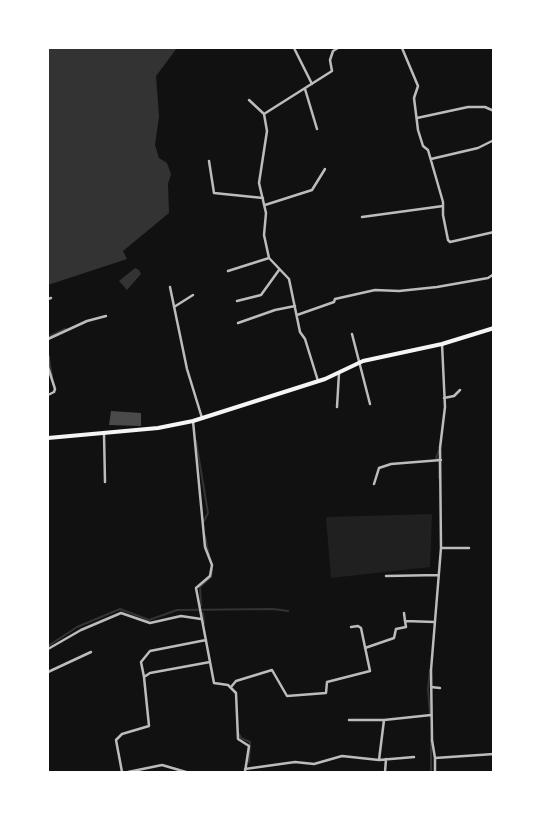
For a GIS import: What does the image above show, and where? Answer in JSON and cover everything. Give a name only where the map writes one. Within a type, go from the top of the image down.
[{"type":"main road","points":[[48,438],[158,428],[193,421],[318,382],[363,361],[442,344],[494,328]]},
{"type":"street","points":[[294,48],[312,85]]},
{"type":"street","points":[[264,114],[332,72],[330,60],[333,51],[338,48]]},
{"type":"street","points":[[402,48],[418,86],[414,98],[418,130],[430,159],[443,206],[443,214],[450,242],[494,232]]},
{"type":"street","points":[[305,89],[317,129]]},
{"type":"street","points":[[249,100],[264,114],[267,132],[258,183],[264,205],[264,235],[268,258],[289,279],[300,332],[305,339],[318,382]]},
{"type":"street","points":[[417,118],[447,110],[452,112],[468,107],[485,107],[494,111]]},
{"type":"street","points":[[430,159],[478,148],[494,140]]},
{"type":"street","points":[[209,161],[214,193],[263,198]]},
{"type":"street","points":[[264,205],[312,190],[324,169]]},
{"type":"street","points":[[362,216],[443,206]]},
{"type":"street","points":[[228,271],[268,258]]},
{"type":"street","points":[[237,301],[261,295],[279,270]]},
{"type":"street","points":[[296,315],[334,302],[336,299],[375,290],[400,291],[437,287],[488,278],[494,274]]},
{"type":"street","points":[[170,287],[184,355],[202,418]]},
{"type":"street","points":[[174,307],[193,295]]},
{"type":"street","points":[[238,323],[275,310],[295,306]]},
{"type":"street","points":[[48,339],[87,321],[106,316]]},
{"type":"street","points":[[352,334],[370,404]]},
{"type":"street","points":[[435,772],[431,687],[441,548],[441,460],[444,398],[442,344]]},
{"type":"street","points":[[48,356],[48,366],[55,389],[54,392],[48,395]]},
{"type":"street","points":[[337,407],[340,372]]},
{"type":"street","points":[[444,398],[454,396],[460,390]]},
{"type":"street","points":[[193,421],[205,547],[212,565],[210,576],[196,588],[214,683],[228,685],[236,693],[238,740],[249,746],[245,771],[295,762],[306,765],[333,760],[342,756],[379,760],[414,756]]},
{"type":"street","points":[[104,432],[105,482]]},
{"type":"street","points":[[374,484],[379,468],[392,464],[441,460]]},
{"type":"street","points":[[441,548],[469,548]]},
{"type":"street","points":[[386,576],[438,575]]},
{"type":"street","points":[[48,649],[81,630],[121,613],[150,623],[181,616],[201,619]]},
{"type":"street","points":[[365,648],[394,638],[396,629],[406,626],[404,613]]},
{"type":"street","points":[[405,622],[435,622]]},
{"type":"street","points":[[231,687],[236,681],[272,670],[287,696],[326,693],[327,682],[370,671],[361,628],[358,626],[351,627]]},
{"type":"street","points":[[122,772],[116,740],[122,734],[149,726],[141,662],[150,651],[206,640]]},
{"type":"street","points":[[48,672],[91,652]]},
{"type":"street","points":[[144,677],[150,673],[210,662]]},
{"type":"street","points":[[431,687],[440,688]]},
{"type":"street","points":[[349,720],[384,720],[431,715]]},
{"type":"street","points":[[379,760],[384,720]]},
{"type":"street","points":[[435,758],[494,754]]},
{"type":"street","points":[[385,772],[386,759]]},
{"type":"street","points":[[128,772],[135,772],[162,764],[186,772]]},
{"type":"shaded area","points":[[48,48],[177,48],[156,76],[159,116],[155,145],[159,158],[167,163],[171,174],[168,184],[169,213],[123,251],[127,259],[48,285]]},
{"type":"shaded area","points":[[135,268],[141,274],[127,290],[119,281]]},
{"type":"shaded area","points":[[432,514],[430,567],[331,578],[326,517]]},
{"type":"building","points":[[111,411],[141,413],[141,426],[109,425]]},
{"type":"waterway","points":[[48,337],[65,329],[67,330]]},
{"type":"waterway","points":[[48,354],[52,376]]},
{"type":"waterway","points":[[196,441],[208,513],[204,521]]},
{"type":"waterway","points":[[439,451],[436,458],[439,459],[439,478]]},
{"type":"waterway","points":[[205,536],[209,556]]},
{"type":"waterway","points":[[201,606],[200,587],[211,577],[212,570]]},
{"type":"waterway","points":[[48,646],[77,627],[120,609],[149,620],[177,610],[273,609],[288,611]]},
{"type":"waterway","points":[[203,613],[204,623]]},
{"type":"waterway","points":[[430,670],[428,689],[430,715]]},
{"type":"waterway","points":[[239,734],[241,738],[250,742],[249,762]]},
{"type":"waterway","points":[[431,740],[431,772]]}]
